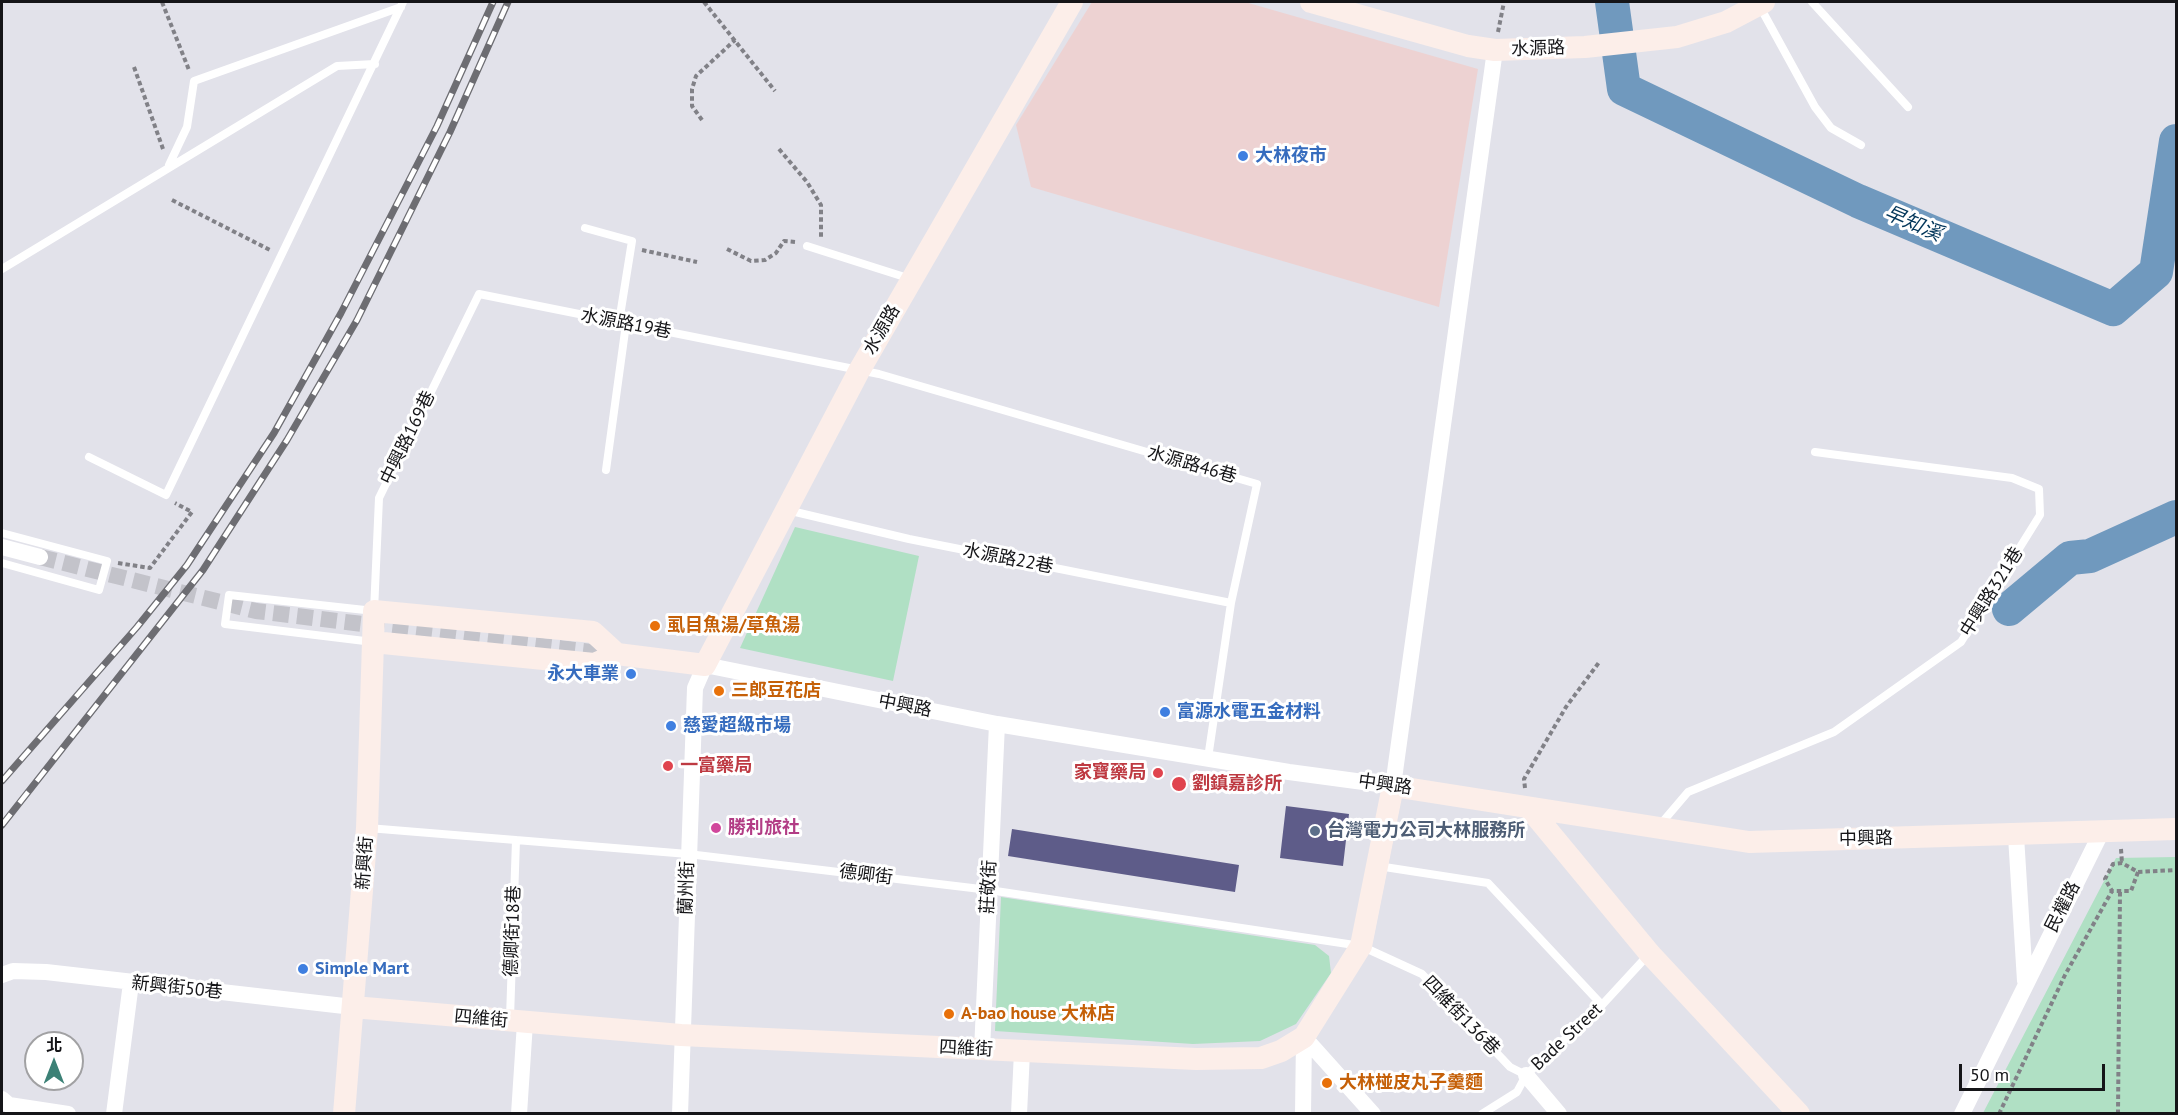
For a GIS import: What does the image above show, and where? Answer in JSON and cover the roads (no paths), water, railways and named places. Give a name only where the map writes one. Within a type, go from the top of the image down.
[{"type":"street","name":"水源路","points":[[705,665],[859,371],[1072,2]]},
{"type":"street","name":"水源路","points":[[1311,2],[1468,46],[1495,50],[1585,47],[1677,37],[1726,22],[1761,3]]},
{"type":"street","points":[[1393,786],[1495,50]]},
{"type":"street","points":[[2,547],[40,556]]},
{"type":"street","points":[[373,642],[594,664],[608,654],[593,632],[374,611]]},
{"type":"street","name":"新興街","points":[[344,1113],[367,828],[374,611]]},
{"type":"street","name":"中興路","points":[[608,654],[705,665],[998,724],[1289,772],[1393,786],[1530,809],[1659,826],[1749,842],[2016,836],[2176,829]]},
{"type":"street","name":"蘭州街","points":[[680,1113],[695,688],[705,665]]},
{"type":"street","name":"莊敬街","points":[[982,1050],[998,724]]},
{"type":"street","name":"四維街","points":[[353,1007],[517,1023],[681,1035],[1196,1059],[1261,1058],[1281,1051],[1304,1037],[1361,946],[1393,786]]},
{"type":"street","points":[[1530,809],[1650,954],[1799,1113]]},
{"type":"street","name":"民權路","points":[[1962,1113],[2025,982],[2101,833]]},
{"type":"street","name":"民權路","points":[[2016,836],[2025,982]]},
{"type":"street","name":"新興街50巷","points":[[2,975],[13,971],[46,972],[353,1007]]},
{"type":"street","points":[[114,1113],[131,983]]},
{"type":"street","points":[[517,1023],[519,1113]]},
{"type":"street","points":[[1303,1113],[1304,1037]]},
{"type":"street","points":[[1304,1037],[1373,1113]]},
{"type":"street","points":[[1019,1113],[1022,1052]]},
{"type":"street","points":[[1526,1075],[1559,1113]]},
{"type":"street","points":[[4,1106],[68,1113]]},
{"type":"lane","points":[[1812,2],[1908,107]]},
{"type":"lane","points":[[1761,3],[1815,107],[1831,128],[1861,145]]},
{"type":"lane","points":[[89,457],[166,495],[402,4]]},
{"type":"lane","points":[[169,165],[187,127],[194,81],[402,4]]},
{"type":"lane","points":[[2,269],[169,165],[337,66],[375,64]]},
{"type":"lane","points":[[585,228],[632,241],[633,248],[622,323],[606,470]]},
{"type":"lane","points":[[807,246],[912,279]]},
{"type":"lane","name":"水源路19巷","points":[[441,373],[479,294],[859,371]]},
{"type":"lane","name":"水源路46巷","points":[[859,371],[879,374],[1257,484],[1231,603],[1208,758]]},
{"type":"lane","name":"中興路169巷","points":[[374,611],[379,498],[441,373]]},
{"type":"lane","name":"中興路321巷","points":[[1659,826],[1688,792],[1834,732],[1961,642],[2040,515],[2039,489],[2012,478],[1815,452]]},
{"type":"lane","name":"水源路22巷","points":[[787,510],[909,539],[1231,603]]},
{"type":"lane","points":[[2,533],[107,561],[99,590],[2,563]]},
{"type":"lane","points":[[373,642],[225,624],[230,595],[374,611]]},
{"type":"lane","name":"德卿街","points":[[367,828],[688,854],[989,890],[1361,946]]},
{"type":"lane","name":"德卿街18巷","points":[[516,840],[517,1023]]},
{"type":"lane","points":[[1378,866],[1488,884],[1602,1005]]},
{"type":"lane","name":"四維街136巷","points":[[1361,946],[1422,974],[1510,1067],[1526,1075]]},
{"type":"lane","name":"Bade Street","points":[[1482,1113],[1517,1092],[1526,1075],[1602,1005],[1650,954]]},
{"type":"waterway","name":"早知溪","points":[[1612,2],[1624,89],[1858,201],[2113,309],[2156,272],[2176,141]]},
{"type":"waterway","points":[[2009,609],[2070,558],[2090,556],[2176,517]]},
{"type":"tunnel","points":[[40,557],[256,611],[600,653]]},
{"type":"railway","points":[[2,781],[137,627],[187,565],[274,433],[341,313],[437,126],[493,2]]},
{"type":"railway","points":[[2,825],[203,570],[287,440],[357,320],[450,132],[508,2]]},
{"type":"place","name":"大林夜市","points":[[1243,156]]},
{"type":"place","name":"虱目魚湯/草魚湯","points":[[655,626]]},
{"type":"place","name":"永大車業","points":[[631,674]]},
{"type":"place","name":"三郎豆花店","points":[[719,691]]},
{"type":"place","name":"富源水電五金材料","points":[[1165,712]]},
{"type":"place","name":"慈愛超級市場","points":[[671,726]]},
{"type":"place","name":"一富藥局","points":[[668,766]]},
{"type":"place","name":"家寶藥局","points":[[1158,773]]},
{"type":"place","name":"劉鎮嘉診所","points":[[1179,784]]},
{"type":"place","name":"勝利旅社","points":[[716,828]]},
{"type":"place","name":"台灣電力公司大林服務所","points":[[1315,831]]},
{"type":"place","name":"Simple Mart","points":[[303,969]]},
{"type":"place","name":"A-bao house 大林店","points":[[949,1014]]},
{"type":"place","name":"大林椪皮丸子羹麵","points":[[1327,1083]]}]
